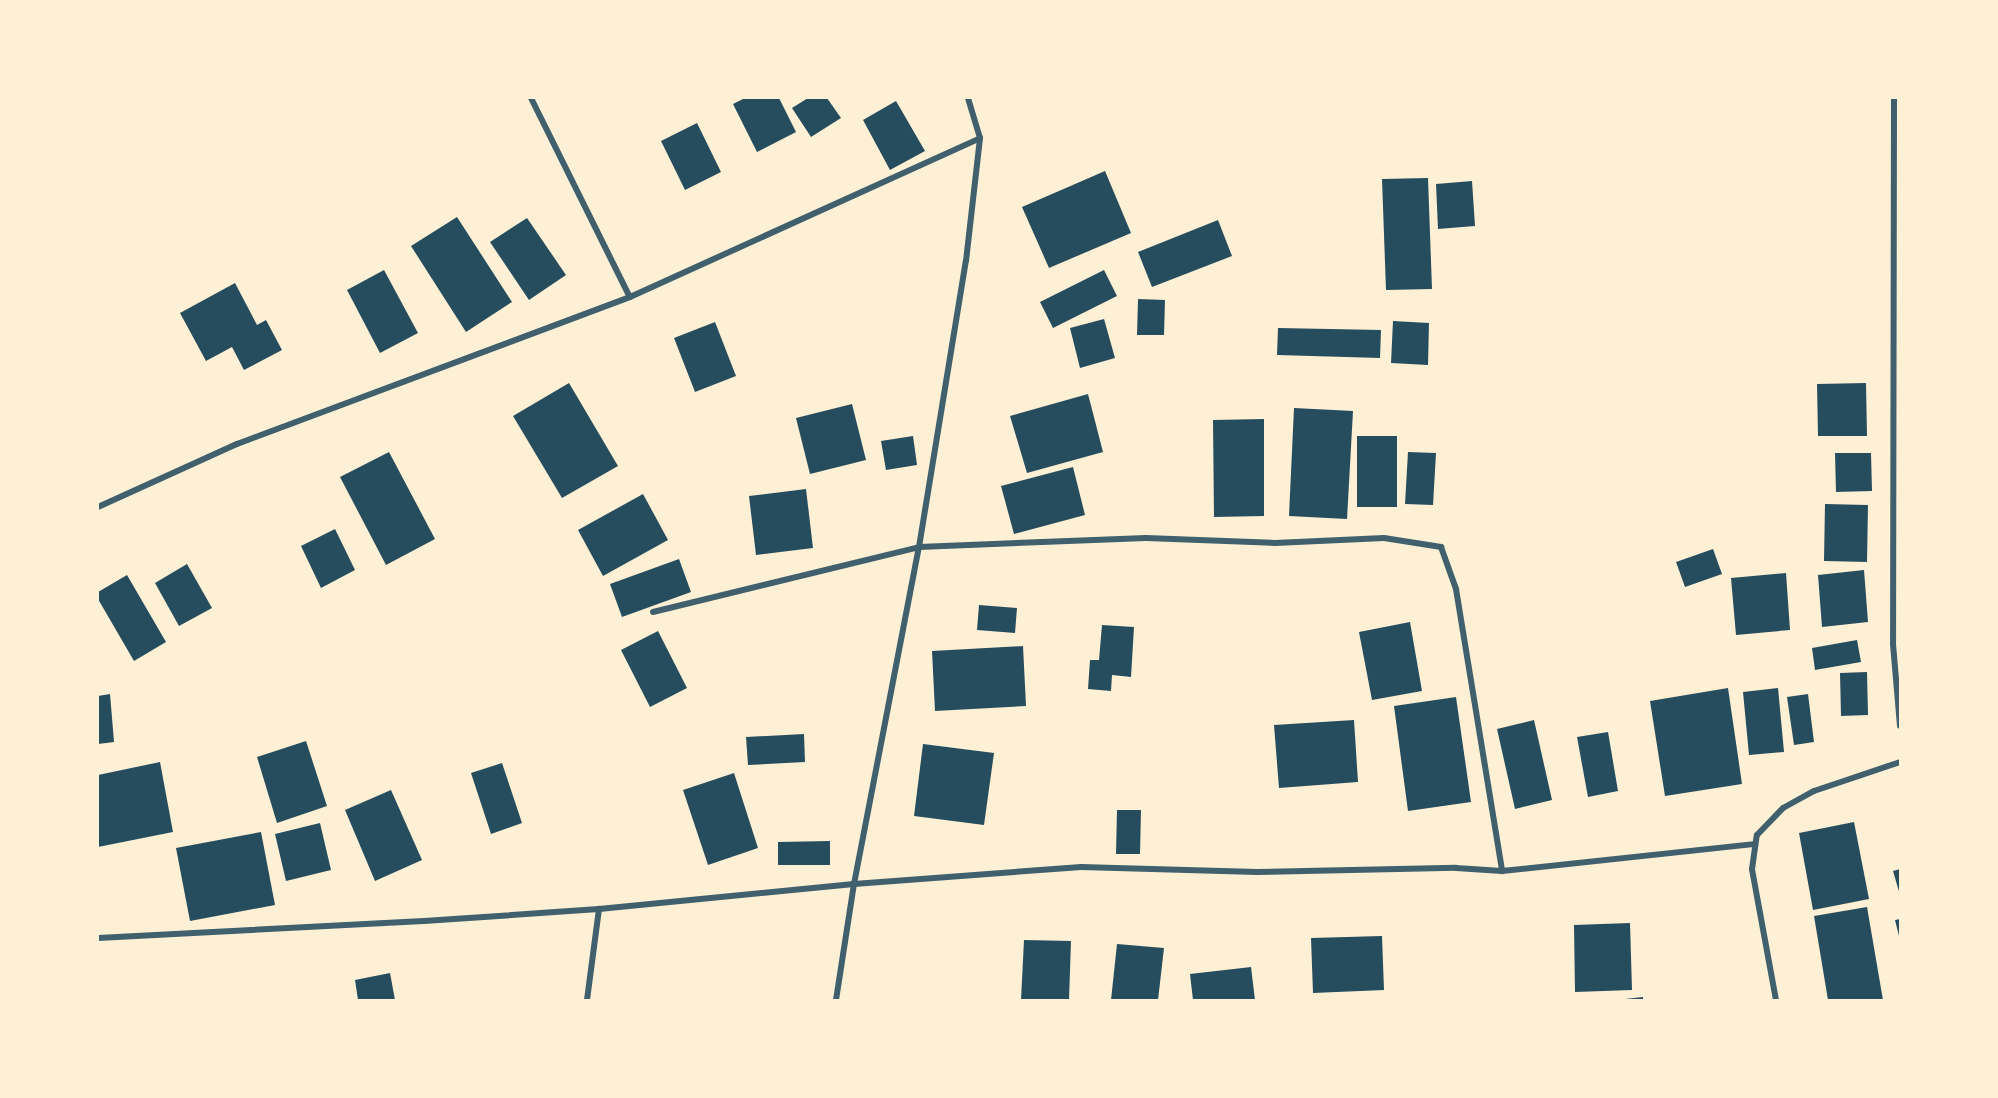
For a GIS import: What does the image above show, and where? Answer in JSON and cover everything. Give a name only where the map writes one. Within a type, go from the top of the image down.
[{"type":"street","points":[[531,98],[630,297]]},
{"type":"street","points":[[836,1000],[854,884],[919,547],[966,261],[980,138],[968,98]]},
{"type":"street","points":[[1894,98],[1893,644],[1900,726]]},
{"type":"street","points":[[98,507],[237,444],[630,297],[980,138]]},
{"type":"street","points":[[653,612],[919,547],[1146,538],[1275,543],[1384,538],[1441,547],[1456,589],[1502,871]]},
{"type":"street","points":[[1776,1000],[1752,868],[1757,836],[1783,808],[1814,791],[1900,762]]},
{"type":"street","points":[[98,938],[424,921],[599,909],[854,884],[1081,867],[1257,872],[1456,868],[1502,871],[1754,844]]},
{"type":"street","points":[[587,1000],[599,909]]},
{"type":"building","points":[[745,98],[779,98],[796,132],[757,152],[733,104]]},
{"type":"building","points":[[808,98],[827,98],[841,118],[811,137],[792,108]]},
{"type":"building","points":[[896,101],[925,151],[890,170],[863,120]]},
{"type":"building","points":[[697,123],[721,172],[685,190],[661,141]]},
{"type":"building","points":[[1105,171],[1131,233],[1049,268],[1022,207]]},
{"type":"building","points":[[1428,178],[1432,289],[1386,290],[1382,179]]},
{"type":"building","points":[[1472,181],[1475,226],[1438,229],[1436,184]]},
{"type":"building","points":[[457,217],[512,302],[466,332],[411,246]]},
{"type":"building","points":[[527,218],[566,275],[529,300],[490,242]]},
{"type":"building","points":[[1218,220],[1232,256],[1152,287],[1138,252]]},
{"type":"building","points":[[384,270],[418,333],[380,353],[347,290]]},
{"type":"building","points":[[1104,270],[1117,296],[1053,328],[1040,302]]},
{"type":"building","points":[[235,283],[257,325],[266,320],[282,350],[244,370],[232,347],[206,361],[180,313]]},
{"type":"building","points":[[1138,299],[1165,300],[1164,335],[1137,335]]},
{"type":"building","points":[[1104,319],[1115,358],[1080,368],[1070,328]]},
{"type":"building","points":[[1393,321],[1429,323],[1428,365],[1391,363]]},
{"type":"building","points":[[715,322],[736,376],[695,392],[674,338]]},
{"type":"building","points":[[1278,328],[1381,330],[1380,358],[1277,355]]},
{"type":"building","points":[[569,383],[618,466],[562,498],[513,416]]},
{"type":"building","points":[[1866,383],[1867,436],[1818,436],[1817,384]]},
{"type":"building","points":[[1088,394],[1103,452],[1027,473],[1010,416]]},
{"type":"building","points":[[852,404],[866,460],[810,474],[796,418]]},
{"type":"building","points":[[1294,408],[1353,411],[1347,519],[1289,516]]},
{"type":"building","points":[[1264,419],[1264,516],[1214,517],[1213,420]]},
{"type":"building","points":[[913,436],[917,465],[886,470],[881,441]]},
{"type":"building","points":[[1357,436],[1397,436],[1397,507],[1357,507]]},
{"type":"building","points":[[389,452],[435,539],[386,565],[340,477]]},
{"type":"building","points":[[1408,452],[1436,453],[1433,505],[1405,504]]},
{"type":"building","points":[[1835,453],[1871,453],[1872,491],[1836,492]]},
{"type":"building","points":[[1073,467],[1085,515],[1014,534],[1001,486]]},
{"type":"building","points":[[806,489],[813,548],[756,555],[749,496]]},
{"type":"building","points":[[643,494],[668,540],[603,576],[578,530]]},
{"type":"building","points":[[1825,504],[1868,505],[1867,562],[1824,561]]},
{"type":"building","points":[[335,529],[355,570],[321,588],[301,546]]},
{"type":"building","points":[[1713,549],[1722,574],[1685,587],[1676,562]]},
{"type":"building","points":[[679,559],[691,592],[622,617],[610,584]]},
{"type":"building","points":[[187,564],[212,608],[179,626],[155,583]]},
{"type":"building","points":[[1864,570],[1868,622],[1822,627],[1818,575]]},
{"type":"building","points":[[1786,573],[1790,630],[1736,635],[1731,578]]},
{"type":"building","points":[[127,575],[166,642],[134,661],[98,599],[98,592]]},
{"type":"building","points":[[979,605],[1017,608],[1015,633],[977,630]]},
{"type":"building","points":[[1410,622],[1422,691],[1372,700],[1359,632]]},
{"type":"building","points":[[1102,625],[1134,627],[1131,677],[1112,675],[1111,691],[1088,689],[1090,660],[1099,660]]},
{"type":"building","points":[[658,631],[687,688],[650,707],[621,650]]},
{"type":"building","points":[[1857,640],[1861,662],[1815,670],[1812,648]]},
{"type":"building","points":[[1023,646],[1026,706],[935,711],[932,651]]},
{"type":"building","points":[[1867,672],[1868,715],[1841,716],[1840,673]]},
{"type":"building","points":[[1728,688],[1742,784],[1665,796],[1650,701]]},
{"type":"building","points":[[1778,688],[1784,752],[1749,755],[1743,692]]},
{"type":"building","points":[[110,694],[114,742],[98,744],[98,696]]},
{"type":"building","points":[[1808,694],[1814,742],[1794,745],[1787,697]]},
{"type":"building","points":[[1456,697],[1471,802],[1408,811],[1394,706]]},
{"type":"building","points":[[1354,720],[1358,782],[1279,788],[1274,725]]},
{"type":"building","points":[[1534,720],[1552,800],[1515,809],[1497,729]]},
{"type":"building","points":[[1608,732],[1618,791],[1588,797],[1577,737]]},
{"type":"building","points":[[804,734],[805,762],[748,765],[746,737]]},
{"type":"building","points":[[306,741],[327,806],[277,823],[257,757]]},
{"type":"building","points":[[923,744],[994,753],[984,825],[914,816]]},
{"type":"building","points":[[160,762],[173,832],[98,847],[98,775]]},
{"type":"building","points":[[502,763],[522,823],[491,834],[471,773]]},
{"type":"building","points":[[734,773],[758,848],[708,865],[683,790]]},
{"type":"building","points":[[391,790],[422,860],[375,881],[345,810]]},
{"type":"building","points":[[1117,810],[1141,810],[1140,854],[1116,854]]},
{"type":"building","points":[[1854,822],[1869,899],[1813,910],[1799,833]]},
{"type":"building","points":[[320,823],[331,870],[286,881],[275,834]]},
{"type":"building","points":[[261,832],[275,905],[190,921],[176,848]]},
{"type":"building","points":[[830,841],[830,865],[778,865],[778,842]]},
{"type":"building","points":[[1900,869],[1900,895],[1893,871]]},
{"type":"building","points":[[1867,907],[1883,1000],[1828,1000],[1814,916]]},
{"type":"building","points":[[1900,919],[1900,940],[1895,920]]},
{"type":"building","points":[[1630,923],[1632,990],[1575,992],[1574,925]]},
{"type":"building","points":[[1382,936],[1384,990],[1313,993],[1311,938]]},
{"type":"building","points":[[1024,940],[1071,941],[1069,1000],[1021,1000]]},
{"type":"building","points":[[1117,944],[1164,948],[1158,1000],[1111,1000]]},
{"type":"building","points":[[1251,967],[1255,1000],[1193,1000],[1190,974]]},
{"type":"building","points":[[390,973],[395,1000],[358,1000],[355,980]]},
{"type":"building","points":[[1643,997],[1643,1000],[1625,1000],[1625,999]]}]
